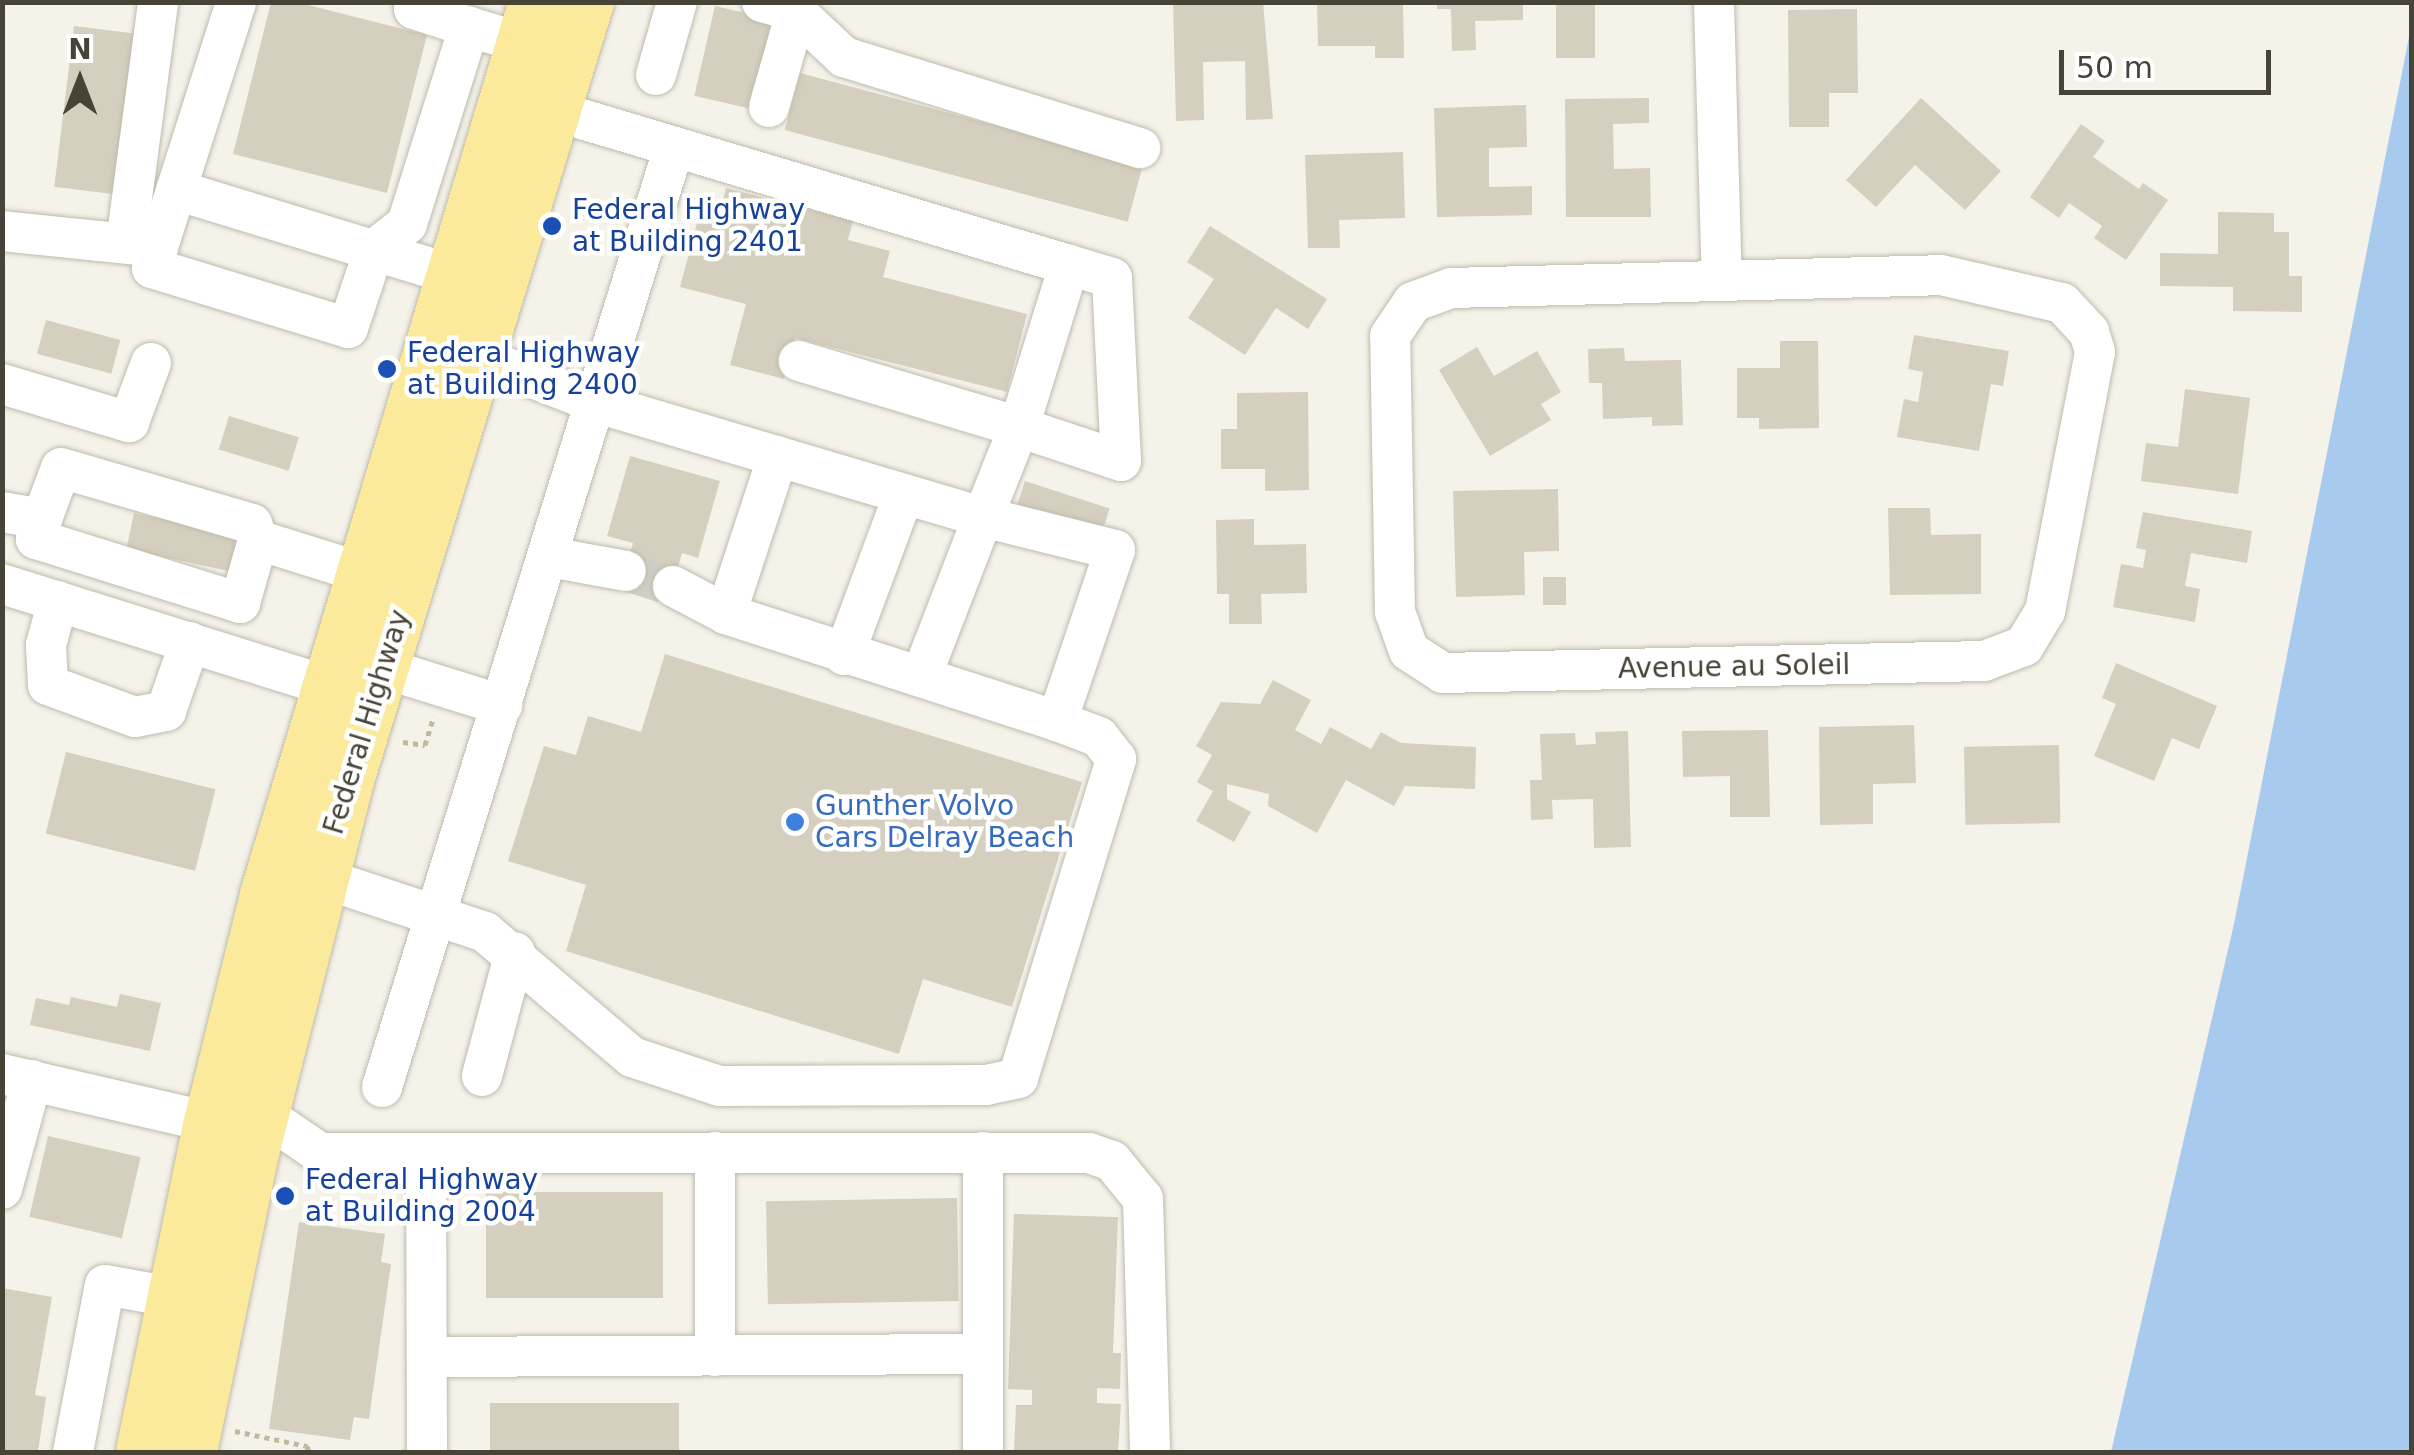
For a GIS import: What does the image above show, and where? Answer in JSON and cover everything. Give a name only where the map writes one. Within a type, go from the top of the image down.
[{"type":"main road","name":"Federal Highway","points":[[212,1442],[263,1114],[322,878],[382,668],[588,2]]},
{"type":"main road","name":"Federal Highway","points":[[142,1452],[210,1122],[324,684],[529,23]]},
{"type":"main road","points":[[382,668],[370,651],[365,623],[396,510],[394,460]]},
{"type":"main road","points":[[324,684],[341,718],[349,778]]},
{"type":"main road","points":[[161,1452],[178,1353],[171,1300]]},
{"type":"street","points":[[158,2],[142,245],[152,268],[348,328],[374,250],[408,224],[470,27]]},
{"type":"street","points":[[142,245],[176,190],[236,2]]},
{"type":"street","points":[[416,2],[414,9],[470,27],[529,23]]},
{"type":"street","points":[[656,75],[676,2]]},
{"type":"street","points":[[1714,2],[1722,281]]},
{"type":"street","points":[[769,107],[779,7]]},
{"type":"street","points":[[779,7],[844,57],[1140,148]]},
{"type":"street","points":[[555,111],[1112,278],[1121,461],[800,361]]},
{"type":"street","points":[[382,1088],[674,147]]},
{"type":"street","points":[[176,190],[451,274]]},
{"type":"street","points":[[2,231],[142,245]]},
{"type":"street","points":[[920,677],[1019,427],[1069,265]]},
{"type":"street","name":"Avenue au Soleil","points":[[1941,275],[2062,303],[2078,316],[2090,332],[2094,373],[2038,630],[2014,652],[1984,661],[1442,673],[1424,664],[1404,642],[1395,612],[1390,336],[1399,318],[1412,302],[1451,288],[1722,281],[1941,275]]},
{"type":"street","points":[[479,357],[594,402],[903,496],[1115,550],[1057,721]]},
{"type":"street","points":[[2,384],[129,422],[151,363]]},
{"type":"street","points":[[726,614],[778,456]]},
{"type":"street","points":[[2,512],[39,529],[240,603],[258,540],[252,524],[62,468],[39,529],[10,586],[324,684]]},
{"type":"street","points":[[844,654],[903,496]]},
{"type":"street","points":[[258,540],[360,572]]},
{"type":"street","points":[[549,557],[626,571]]},
{"type":"street","points":[[322,878],[436,912],[515,952],[632,1057],[719,1086],[1006,1084],[1018,1078],[1116,759],[1099,737],[726,614],[673,586]]},
{"type":"street","points":[[58,601],[46,645],[48,684],[135,718],[166,711],[190,642]]},
{"type":"street","points":[[382,668],[502,705]]},
{"type":"street","points":[[482,1076],[515,952]]},
{"type":"street","points":[[2,1190],[17,1077],[210,1122]]},
{"type":"street","points":[[263,1114],[320,1152],[1090,1152],[1112,1162],[1137,1188],[1147,1223],[1150,1452]]},
{"type":"street","points":[[426,1152],[427,1452]]},
{"type":"street","points":[[715,1152],[715,1356]]},
{"type":"street","points":[[984,1152],[984,1452]]},
{"type":"street","points":[[73,1452],[105,1285],[171,1300]]},
{"type":"street","points":[[427,1357],[984,1354]]},
{"type":"path","points":[[212,1442],[307,1446],[309,1452]]},
{"type":"water","points":[[2411,27],[2411,1452],[2111,1452],[2234,924]]},
{"type":"building","points":[[271,2],[296,2],[427,35],[387,193],[233,154]]},
{"type":"building","points":[[1173,2],[1263,2],[1273,119],[1246,120],[1245,61],[1203,62],[1204,120],[1176,121]]},
{"type":"building","points":[[1317,2],[1403,2],[1404,58],[1375,58],[1375,46],[1318,46]]},
{"type":"building","points":[[1437,2],[1523,2],[1523,20],[1475,21],[1476,50],[1452,51],[1451,9],[1437,9]]},
{"type":"building","points":[[1556,2],[1595,2],[1595,58],[1556,58]]},
{"type":"building","points":[[715,6],[780,21],[760,111],[694,96]]},
{"type":"building","points":[[1857,9],[1858,93],[1829,93],[1829,127],[1789,127],[1788,10]]},
{"type":"building","points":[[74,26],[144,35],[125,195],[54,187]]},
{"type":"building","points":[[800,73],[1143,165],[1128,222],[785,130]]},
{"type":"building","points":[[1649,98],[1649,123],[1613,124],[1614,169],[1650,168],[1651,217],[1566,217],[1565,99]]},
{"type":"building","points":[[1921,98],[2001,171],[1965,210],[1915,165],[1876,207],[1846,180]]},
{"type":"building","points":[[1526,105],[1527,147],[1489,148],[1489,187],[1532,186],[1532,215],[1437,217],[1434,108]]},
{"type":"building","points":[[2081,124],[2105,141],[2093,157],[2139,189],[2143,183],[2168,200],[2126,260],[2094,238],[2102,226],[2069,203],[2059,218],[2030,197]]},
{"type":"building","points":[[1403,152],[1405,218],[1339,220],[1340,248],[1308,248],[1305,155]]},
{"type":"building","points":[[726,188],[853,221],[848,240],[890,251],[883,277],[1027,314],[1007,392],[795,338],[784,379],[730,365],[746,304],[680,287],[701,208],[720,212]]},
{"type":"building","points":[[2218,212],[2274,213],[2274,232],[2289,232],[2289,276],[2302,276],[2302,312],[2233,311],[2233,287],[2160,286],[2160,253],[2218,254]]},
{"type":"building","points":[[1210,226],[1327,299],[1308,329],[1276,308],[1245,355],[1188,318],[1214,279],[1187,262]]},
{"type":"building","points":[[46,320],[120,340],[111,374],[37,354]]},
{"type":"building","points":[[1914,335],[2009,351],[2003,386],[1991,384],[1979,451],[1897,437],[1904,399],[1918,402],[1923,372],[1908,369]]},
{"type":"building","points":[[1780,341],[1818,341],[1819,428],[1759,429],[1759,418],[1737,418],[1737,368],[1780,368]]},
{"type":"building","points":[[1477,347],[1494,376],[1537,351],[1561,392],[1541,404],[1551,420],[1490,456],[1439,370]]},
{"type":"building","points":[[1624,348],[1625,361],[1681,360],[1683,425],[1652,426],[1652,417],[1603,419],[1602,383],[1589,383],[1588,349]]},
{"type":"building","points":[[2185,389],[2250,398],[2238,494],[2141,481],[2146,443],[2178,447]]},
{"type":"building","points":[[1308,392],[1309,490],[1265,491],[1265,469],[1221,469],[1221,429],[1237,429],[1237,393]]},
{"type":"building","points":[[229,416],[299,437],[289,471],[219,449]]},
{"type":"building","points":[[630,456],[720,481],[698,558],[682,553],[668,602],[620,589],[633,543],[607,536]]},
{"type":"building","points":[[1025,481],[1110,509],[1102,532],[1017,505]]},
{"type":"building","points":[[1558,489],[1559,551],[1524,552],[1525,595],[1456,597],[1453,491]]},
{"type":"building","points":[[1888,508],[1930,508],[1931,535],[1981,534],[1981,594],[1890,595]]},
{"type":"building","points":[[2143,512],[2252,531],[2247,563],[2191,553],[2185,586],[2200,589],[2195,622],[2113,607],[2121,564],[2143,568],[2146,550],[2136,548]]},
{"type":"building","points":[[134,513],[245,536],[237,573],[126,549]]},
{"type":"building","points":[[1254,519],[1254,545],[1306,544],[1307,593],[1261,594],[1262,624],[1229,624],[1229,594],[1217,594],[1216,520]]},
{"type":"building","points":[[1543,577],[1566,577],[1566,605],[1543,605]]},
{"type":"building","name":"Gunther Volvo Cars Delray Beach","points":[[665,654],[1082,782],[1012,1007],[923,979],[899,1054],[566,951],[586,885],[508,861],[544,746],[576,755],[588,716],[641,732]]},
{"type":"building","points":[[2116,663],[2217,706],[2199,749],[2172,738],[2154,781],[2094,756],[2116,704],[2102,698]]},
{"type":"building","points":[[1273,680],[1311,700],[1295,730],[1321,744],[1330,727],[1371,749],[1381,732],[1401,743],[1476,747],[1475,789],[1405,786],[1394,806],[1346,780],[1317,833],[1268,806],[1269,794],[1227,784],[1227,799],[1251,812],[1234,842],[1196,821],[1213,791],[1197,782],[1212,755],[1196,746],[1221,702],[1260,704]]},
{"type":"building","points":[[1914,725],[1916,783],[1873,784],[1873,824],[1820,825],[1819,727]]},
{"type":"building","points":[[1768,730],[1770,817],[1730,817],[1730,776],[1683,777],[1682,731]]},
{"type":"building","points":[[1628,731],[1631,847],[1594,848],[1593,799],[1552,800],[1553,819],[1531,820],[1530,780],[1542,780],[1540,734],[1575,733],[1576,745],[1596,744],[1595,732]]},
{"type":"building","points":[[2059,745],[2060,823],[1965,825],[1964,747]]},
{"type":"building","points":[[66,752],[215,789],[195,871],[46,834]]},
{"type":"building","points":[[120,994],[161,1003],[150,1051],[30,1025],[36,998],[69,1005],[71,997],[117,1007]]},
{"type":"building","points":[[48,1136],[141,1157],[122,1238],[29,1217]]},
{"type":"building","points":[[486,1192],[663,1192],[663,1298],[486,1298]]},
{"type":"building","points":[[957,1198],[959,1301],[768,1304],[766,1201]]},
{"type":"building","points":[[1014,1214],[1118,1217],[1113,1353],[1121,1353],[1120,1389],[1097,1388],[1097,1403],[1121,1404],[1118,1452],[1014,1452],[1016,1405],[1032,1405],[1032,1390],[1008,1389]]},
{"type":"building","points":[[299,1222],[385,1234],[381,1262],[391,1264],[369,1419],[354,1417],[350,1440],[269,1429]]},
{"type":"building","points":[[2,1288],[52,1297],[35,1395],[46,1397],[38,1452],[2,1452]]},
{"type":"building","points":[[490,1403],[679,1403],[679,1452],[490,1452]]},
{"type":"tunnel","points":[[626,571],[673,586]]},
{"type":"place","name":"Federal Highway at Building 2401","points":[[552,226]]},
{"type":"place","name":"Federal Highway at Building 2400","points":[[387,369]]},
{"type":"place","name":"Gunther Volvo Cars Delray Beach","points":[[795,822]]},
{"type":"place","name":"Federal Highway at Building 2004","points":[[285,1196]]}]
